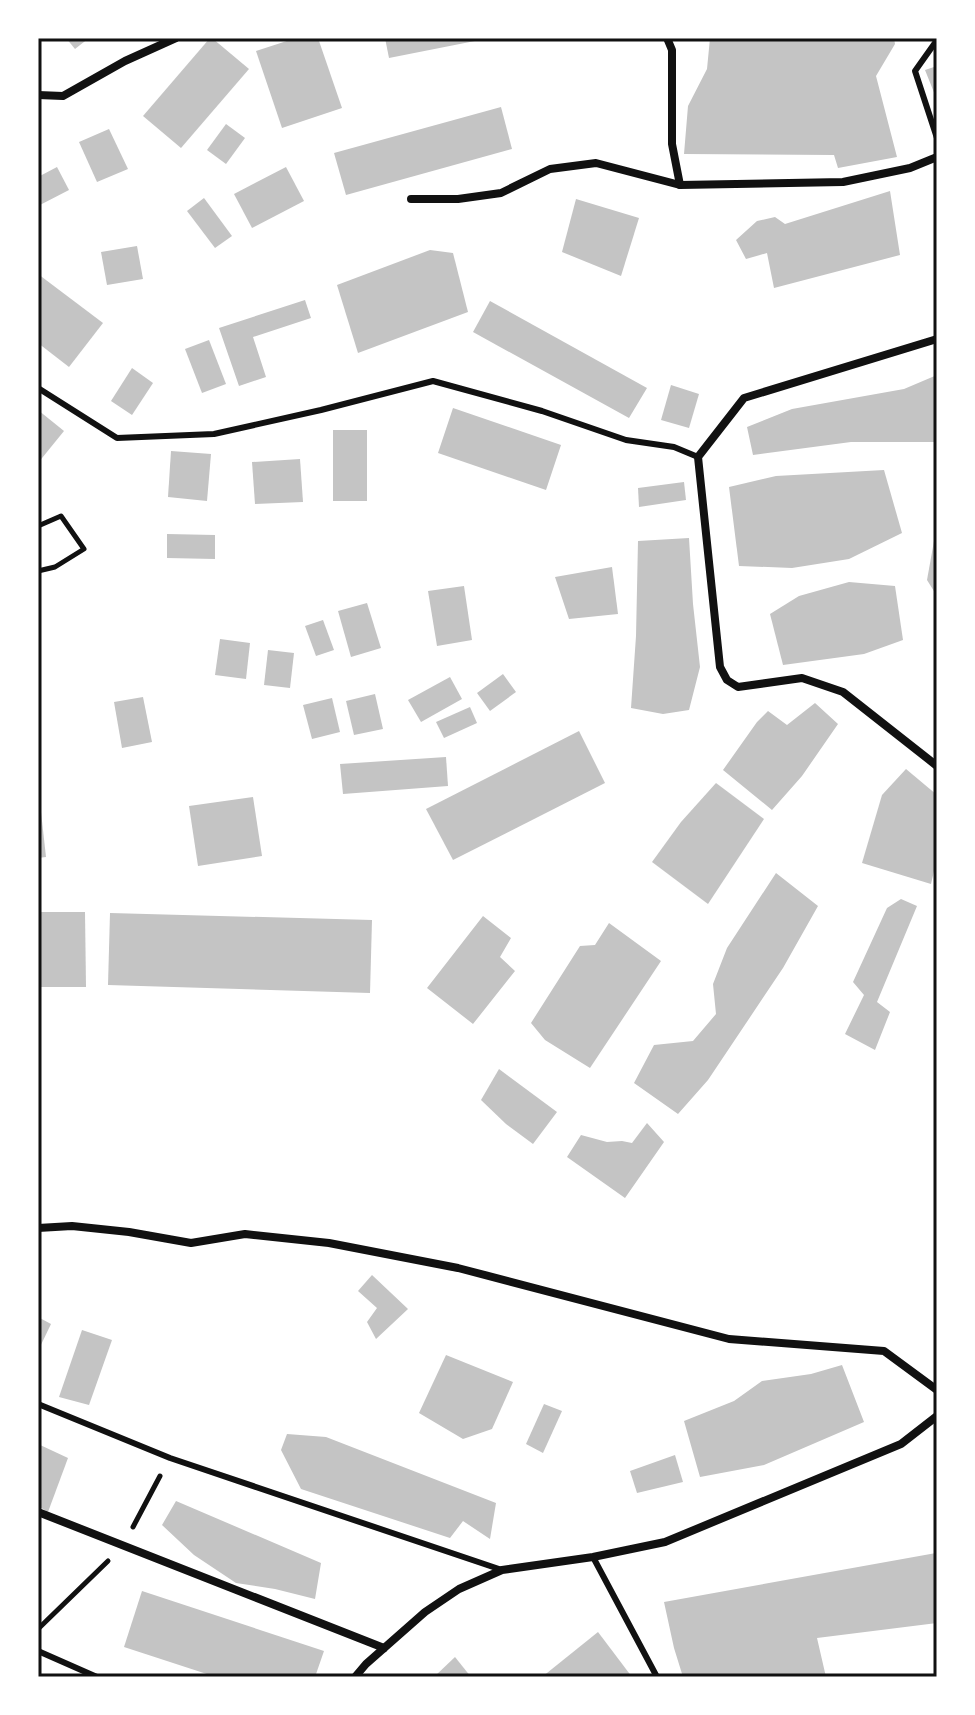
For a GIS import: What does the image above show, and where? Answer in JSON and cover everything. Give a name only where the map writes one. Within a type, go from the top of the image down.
[{"type":"street","points":[[38,95],[63,96],[125,61],[176,38]]},
{"type":"street","points":[[667,38],[672,50],[672,144],[680,185]]},
{"type":"street","points":[[411,199],[458,199],[501,193],[550,169],[596,163],[680,185],[843,182],[910,168],[937,157]]},
{"type":"street","points":[[937,339],[744,398],[698,457],[720,667],[727,680],[738,687],[802,678],[843,692],[937,766]]},
{"type":"street","points":[[38,1228],[72,1226],[191,1243],[245,1234],[329,1243],[458,1268],[729,1339],[884,1351],[937,1390]]},
{"type":"street","points":[[355,1677],[425,1612],[459,1589],[502,1570],[593,1557],[665,1542],[901,1444],[937,1416]]},
{"type":"street","points":[[38,1512],[384,1648]]},
{"type":"lane","points":[[937,40],[915,71],[937,138]]},
{"type":"lane","points":[[38,388],[117,438],[214,434],[433,381],[542,411],[626,440],[674,447],[698,457]]},
{"type":"lane","points":[[38,1404],[170,1458],[502,1570]]},
{"type":"lane","points":[[593,1557],[657,1677]]},
{"type":"lane","points":[[38,1651],[97,1677]]},
{"type":"path","points":[[38,526],[61,516],[84,549],[55,567],[38,571]]},
{"type":"building","points":[[66,38],[89,38],[75,49]]},
{"type":"building","points":[[210,38],[249,69],[181,148],[143,116]]},
{"type":"building","points":[[296,38],[318,38],[342,108],[282,128],[256,51]]},
{"type":"building","points":[[385,38],[485,38],[485,39],[389,58]]},
{"type":"building","points":[[710,38],[894,38],[895,44],[876,76],[897,157],[838,168],[834,155],[684,154],[688,106],[707,69]]},
{"type":"building","points":[[937,66],[937,100],[925,70]]},
{"type":"building","points":[[501,107],[512,149],[346,195],[334,153]]},
{"type":"building","points":[[226,124],[245,138],[226,164],[207,150]]},
{"type":"building","points":[[109,129],[128,169],[97,182],[79,142]]},
{"type":"building","points":[[57,167],[69,190],[38,206],[38,177]]},
{"type":"building","points":[[286,167],[304,201],[252,228],[234,194]]},
{"type":"building","points":[[890,191],[900,255],[774,288],[767,253],[746,259],[736,240],[757,221],[775,217],[785,224]]},
{"type":"building","points":[[204,198],[232,236],[215,248],[187,211]]},
{"type":"building","points":[[576,199],[639,218],[621,276],[562,252]]},
{"type":"building","points":[[137,246],[143,279],[107,285],[101,252]]},
{"type":"building","points":[[430,250],[453,253],[468,312],[358,353],[337,285]]},
{"type":"building","points":[[38,274],[103,323],[69,367],[38,343]]},
{"type":"building","points":[[305,300],[311,318],[253,337],[266,377],[239,386],[219,328]]},
{"type":"building","points":[[490,301],[647,388],[629,418],[473,332]]},
{"type":"building","points":[[209,340],[226,384],[202,393],[185,349]]},
{"type":"building","points":[[132,368],[153,383],[132,415],[111,401]]},
{"type":"building","points":[[937,375],[937,442],[851,442],[753,455],[747,427],[792,409],[904,389]]},
{"type":"building","points":[[671,385],[699,394],[689,428],[661,420]]},
{"type":"building","points":[[453,408],[561,445],[546,490],[438,453]]},
{"type":"building","points":[[38,410],[64,431],[38,463]]},
{"type":"building","points":[[333,430],[367,430],[367,501],[333,501]]},
{"type":"building","points":[[171,451],[211,454],[207,501],[168,497]]},
{"type":"building","points":[[300,459],[303,502],[255,504],[252,462]]},
{"type":"building","points":[[884,470],[902,533],[849,559],[792,568],[739,566],[729,487],[776,476]]},
{"type":"building","points":[[684,482],[686,500],[639,507],[638,488]]},
{"type":"building","points":[[167,534],[215,535],[215,559],[167,558]]},
{"type":"building","points":[[689,538],[700,667],[689,710],[663,714],[631,708],[638,541]]},
{"type":"building","points":[[937,538],[937,596],[927,580]]},
{"type":"building","points":[[612,567],[618,614],[569,619],[555,577]]},
{"type":"building","points":[[849,582],[895,586],[903,640],[864,654],[783,665],[770,614],[799,596]]},
{"type":"building","points":[[464,586],[472,640],[437,646],[428,591]]},
{"type":"building","points":[[367,603],[381,648],[351,657],[338,611]]},
{"type":"building","points":[[323,620],[334,650],[316,656],[305,626]]},
{"type":"building","points":[[220,639],[250,643],[246,679],[215,675]]},
{"type":"building","points":[[268,650],[294,653],[290,688],[264,685]]},
{"type":"building","points":[[503,674],[516,692],[490,711],[477,693]]},
{"type":"building","points":[[450,677],[462,699],[421,722],[408,700]]},
{"type":"building","points":[[375,694],[383,729],[354,735],[346,701]]},
{"type":"building","points":[[143,697],[152,742],[122,748],[114,702]]},
{"type":"building","points":[[332,698],[340,732],[312,739],[303,705]]},
{"type":"building","points":[[815,703],[838,724],[802,776],[772,810],[723,770],[768,711],[787,725]]},
{"type":"building","points":[[470,707],[477,723],[444,738],[436,722]]},
{"type":"building","points":[[579,731],[605,783],[453,860],[426,809]]},
{"type":"building","points":[[446,757],[448,786],[343,794],[340,764]]},
{"type":"building","points":[[906,769],[937,795],[937,858],[931,884],[862,863],[882,795]]},
{"type":"building","points":[[716,783],[764,819],[708,904],[652,862],[681,822]]},
{"type":"building","points":[[253,797],[262,856],[198,866],[189,806]]},
{"type":"building","points":[[38,803],[46,857],[38,858]]},
{"type":"building","points":[[776,873],[818,906],[783,968],[708,1080],[678,1114],[634,1083],[654,1045],[693,1041],[716,1014],[713,984],[727,948]]},
{"type":"building","points":[[901,899],[917,906],[877,1002],[890,1012],[875,1050],[845,1034],[864,995],[853,982],[887,908]]},
{"type":"building","points":[[38,912],[85,912],[86,987],[38,987]]},
{"type":"building","points":[[110,913],[372,920],[370,993],[108,985]]},
{"type":"building","points":[[483,916],[511,938],[500,957],[515,971],[473,1024],[427,988]]},
{"type":"building","points":[[609,923],[661,961],[590,1068],[545,1040],[531,1023],[580,946],[595,945]]},
{"type":"building","points":[[499,1069],[557,1112],[533,1144],[481,1100]]},
{"type":"building","points":[[647,1123],[664,1142],[625,1198],[567,1157],[581,1135],[607,1142],[632,1143]]},
{"type":"building","points":[[372,1275],[408,1309],[376,1339],[367,1322],[377,1308],[358,1291]]},
{"type":"building","points":[[38,1317],[51,1324],[38,1351]]},
{"type":"building","points":[[82,1330],[112,1340],[89,1405],[59,1397]]},
{"type":"building","points":[[446,1355],[513,1382],[492,1429],[463,1439],[419,1413]]},
{"type":"building","points":[[842,1365],[864,1422],[764,1465],[700,1477],[684,1421],[734,1401],[762,1381],[811,1374]]},
{"type":"building","points":[[544,1404],[562,1411],[543,1453],[526,1444]]},
{"type":"building","points":[[287,1434],[326,1437],[496,1503],[490,1539],[463,1521],[450,1538],[301,1489],[281,1450]]},
{"type":"building","points":[[38,1444],[68,1458],[48,1512],[38,1506]]},
{"type":"building","points":[[675,1455],[683,1482],[637,1493],[630,1471]]},
{"type":"building","points":[[176,1501],[321,1563],[315,1599],[236,1583],[194,1555],[162,1525]]},
{"type":"building","points":[[936,1553],[937,1623],[817,1638],[826,1677],[683,1677],[664,1602]]},
{"type":"building","points":[[142,1591],[324,1651],[315,1677],[216,1677],[124,1647]]},
{"type":"building","points":[[598,1632],[632,1677],[542,1677]]},
{"type":"building","points":[[455,1657],[471,1677],[434,1677]]}]
